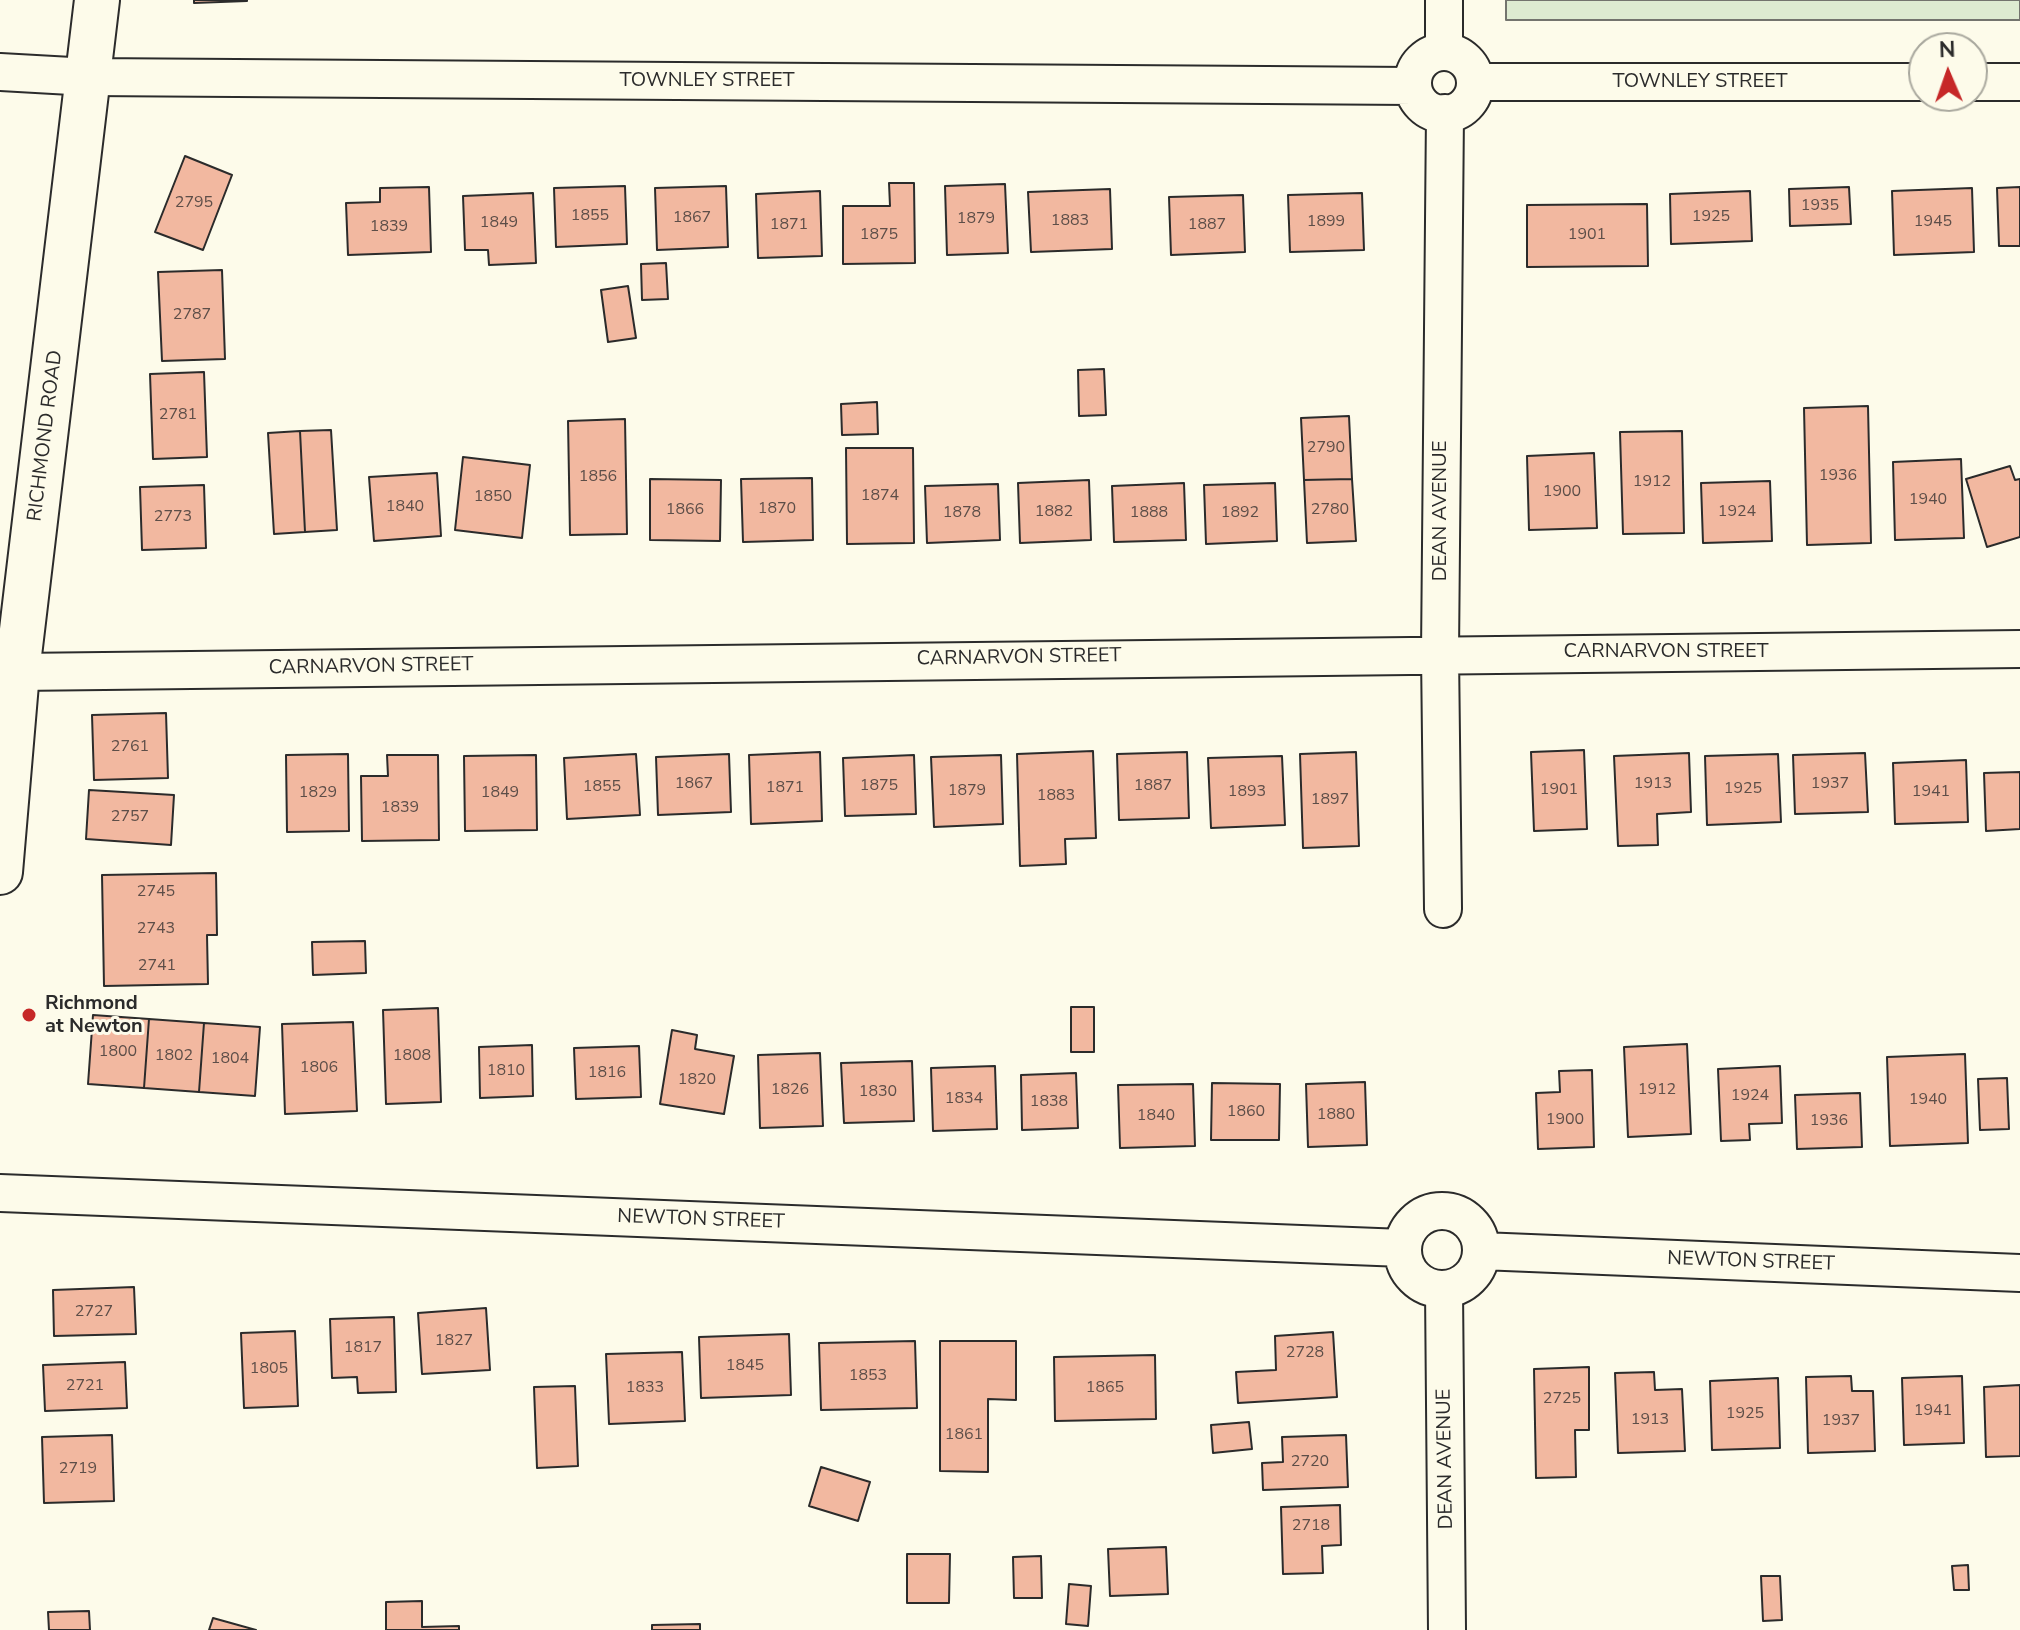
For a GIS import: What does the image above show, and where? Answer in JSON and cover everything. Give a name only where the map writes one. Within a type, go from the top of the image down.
[{"type":"main road","name":"RICHMOND ROAD","points":[[0,872],[17,672],[97,0]]},
{"type":"street","points":[[1444,0],[1444,51]]},
{"type":"street","points":[[1444,51],[1459,55],[1471,66],[1475,82],[1467,104],[1445,113],[1424,105],[1413,86],[1421,62],[1444,51]]},
{"type":"street","name":"TOWNLEY STREET","points":[[0,72],[89,77],[1413,86]]},
{"type":"street","name":"TOWNLEY STREET","points":[[1475,82],[1908,82]]},
{"type":"street","points":[[1988,82],[2020,82]]},
{"type":"street","name":"DEAN AVENUE","points":[[1443,909],[1440,653],[1445,113]]},
{"type":"street","name":"CARNARVON STREET","points":[[17,672],[1440,653],[2020,649]]},
{"type":"street","name":"NEWTON STREET","points":[[0,1193],[1403,1248]]},
{"type":"street","points":[[1444,1211],[1459,1214],[1471,1223],[1479,1236],[1481,1251],[1470,1277],[1444,1289],[1428,1286],[1414,1277],[1406,1264],[1403,1248],[1407,1233],[1416,1221],[1444,1211]]},
{"type":"street","name":"NEWTON STREET","points":[[1481,1251],[2020,1273]]},
{"type":"street","name":"DEAN AVENUE","points":[[1444,1289],[1447,1630]]},
{"type":"green space","points":[[1506,0],[2020,0],[2020,20],[1506,20]]},
{"type":"building","points":[[194,0],[247,0],[247,1],[194,3]]},
{"type":"building","points":[[185,156],[232,175],[203,250],[155,232]]},
{"type":"building","points":[[889,183],[914,183],[915,263],[843,264],[843,206],[890,206]]},
{"type":"building","points":[[1005,184],[1008,253],[947,255],[945,186]]},
{"type":"building","points":[[625,186],[627,244],[556,247],[554,188]]},
{"type":"building","points":[[726,186],[728,247],[657,250],[655,188]]},
{"type":"building","points":[[429,187],[431,252],[348,255],[346,203],[380,202],[380,188]]},
{"type":"building","points":[[1849,187],[1851,224],[1790,226],[1789,189]]},
{"type":"building","points":[[2020,187],[2020,246],[1999,246],[1997,188]]},
{"type":"building","points":[[1972,188],[1974,252],[1894,255],[1892,191]]},
{"type":"building","points":[[1110,189],[1112,249],[1031,252],[1028,192]]},
{"type":"building","points":[[820,191],[822,256],[758,258],[756,194]]},
{"type":"building","points":[[1750,191],[1752,241],[1671,244],[1670,194]]},
{"type":"building","points":[[533,193],[536,263],[489,265],[488,250],[465,250],[463,196]]},
{"type":"building","points":[[1362,193],[1364,250],[1290,252],[1288,195]]},
{"type":"building","points":[[1243,195],[1245,252],[1171,255],[1169,197]]},
{"type":"building","points":[[1647,204],[1648,266],[1527,267],[1527,205]]},
{"type":"building","points":[[666,263],[668,299],[642,300],[641,264]]},
{"type":"building","points":[[222,270],[225,359],[162,361],[158,272]]},
{"type":"building","points":[[628,286],[636,338],[608,342],[601,290]]},
{"type":"building","points":[[1104,369],[1106,415],[1079,416],[1078,370]]},
{"type":"building","points":[[204,372],[207,457],[153,459],[150,374]]},
{"type":"building","points":[[877,402],[878,434],[842,435],[841,404]]},
{"type":"building","points":[[1868,406],[1871,543],[1807,545],[1804,408]]},
{"type":"building","points":[[1349,416],[1352,479],[1304,480],[1301,418]]},
{"type":"building","points":[[625,419],[627,534],[570,535],[568,421]]},
{"type":"building","points":[[331,430],[337,530],[305,532],[300,431]]},
{"type":"building","points":[[300,431],[305,532],[274,534],[268,433]]},
{"type":"building","points":[[1682,431],[1684,533],[1623,534],[1620,432]]},
{"type":"building","points":[[846,448],[913,448],[914,543],[847,544]]},
{"type":"building","points":[[1594,453],[1597,528],[1529,530],[1527,456]]},
{"type":"building","points":[[463,457],[530,465],[522,538],[455,530]]},
{"type":"building","points":[[1961,459],[1964,538],[1895,540],[1893,462]]},
{"type":"building","points":[[2010,466],[2015,480],[2020,479],[2020,537],[1987,547],[1966,479]]},
{"type":"building","points":[[437,473],[441,536],[374,541],[369,477]]},
{"type":"building","points":[[812,478],[813,540],[743,542],[741,479]]},
{"type":"building","points":[[650,479],[721,480],[720,541],[650,540]]},
{"type":"building","points":[[1352,479],[1356,541],[1307,543],[1304,480]]},
{"type":"building","points":[[1089,480],[1091,540],[1020,543],[1018,483]]},
{"type":"building","points":[[1770,481],[1772,541],[1703,543],[1701,483]]},
{"type":"building","points":[[1184,483],[1186,540],[1114,542],[1112,486]]},
{"type":"building","points":[[1275,483],[1277,541],[1206,544],[1204,485]]},
{"type":"building","points":[[998,484],[1000,540],[927,543],[925,486]]},
{"type":"building","points":[[204,485],[206,548],[142,550],[140,487]]},
{"type":"building","points":[[166,713],[168,778],[94,780],[92,715]]},
{"type":"building","points":[[1584,750],[1587,829],[1534,831],[1531,752]]},
{"type":"building","points":[[1093,751],[1096,838],[1065,839],[1066,864],[1020,866],[1017,754]]},
{"type":"building","points":[[820,752],[822,821],[751,824],[749,755]]},
{"type":"building","points":[[1187,752],[1189,818],[1119,820],[1117,754]]},
{"type":"building","points":[[1356,752],[1359,846],[1303,848],[1300,754]]},
{"type":"building","points":[[1689,753],[1691,812],[1657,814],[1658,845],[1618,846],[1614,756]]},
{"type":"building","points":[[1865,753],[1868,812],[1795,814],[1793,755]]},
{"type":"building","points":[[348,754],[349,831],[287,832],[286,755]]},
{"type":"building","points":[[636,754],[640,815],[567,819],[564,758]]},
{"type":"building","points":[[729,754],[731,812],[658,815],[656,757]]},
{"type":"building","points":[[1778,754],[1781,822],[1707,825],[1705,756]]},
{"type":"building","points":[[387,755],[438,755],[439,840],[362,841],[361,776],[388,776]]},
{"type":"building","points":[[536,755],[537,830],[465,831],[464,756]]},
{"type":"building","points":[[914,755],[916,814],[845,816],[843,758]]},
{"type":"building","points":[[1001,755],[1003,824],[934,827],[931,757]]},
{"type":"building","points":[[1282,756],[1285,825],[1211,828],[1208,758]]},
{"type":"building","points":[[1966,760],[1968,822],[1895,824],[1893,763]]},
{"type":"building","points":[[2020,772],[2020,829],[1986,831],[1984,773]]},
{"type":"building","points":[[89,790],[174,795],[171,845],[86,839]]},
{"type":"building","points":[[216,873],[217,935],[207,935],[208,984],[104,986],[102,875]]},
{"type":"building","points":[[365,941],[366,973],[313,975],[312,942]]},
{"type":"building","points":[[1071,1007],[1094,1007],[1094,1052],[1071,1052]]},
{"type":"building","points":[[438,1008],[441,1102],[386,1104],[383,1010]]},
{"type":"building","points":[[93,1015],[149,1019],[144,1088],[88,1084]]},
{"type":"building","points":[[149,1019],[204,1023],[199,1092],[144,1088]]},
{"type":"building","points":[[353,1022],[357,1111],[285,1114],[282,1024]]},
{"type":"building","points":[[204,1023],[260,1027],[255,1096],[199,1092]]},
{"type":"building","points":[[672,1030],[697,1035],[695,1049],[734,1056],[724,1114],[660,1104]]},
{"type":"building","points":[[1687,1044],[1691,1134],[1628,1137],[1624,1047]]},
{"type":"building","points":[[532,1045],[533,1096],[480,1098],[479,1047]]},
{"type":"building","points":[[639,1046],[641,1097],[576,1099],[574,1048]]},
{"type":"building","points":[[820,1053],[823,1126],[760,1128],[758,1055]]},
{"type":"building","points":[[1965,1054],[1968,1143],[1890,1146],[1887,1057]]},
{"type":"building","points":[[912,1061],[914,1121],[844,1123],[841,1063]]},
{"type":"building","points":[[995,1066],[997,1129],[933,1131],[931,1068]]},
{"type":"building","points":[[1780,1066],[1782,1123],[1749,1124],[1750,1140],[1721,1141],[1718,1069]]},
{"type":"building","points":[[1592,1070],[1594,1147],[1538,1149],[1536,1093],[1560,1092],[1559,1071]]},
{"type":"building","points":[[1076,1073],[1078,1128],[1022,1130],[1021,1075]]},
{"type":"building","points":[[2007,1078],[2009,1129],[1980,1130],[1978,1079]]},
{"type":"building","points":[[1365,1082],[1367,1145],[1308,1147],[1306,1084]]},
{"type":"building","points":[[1212,1083],[1280,1084],[1279,1140],[1211,1140]]},
{"type":"building","points":[[1193,1084],[1195,1146],[1120,1148],[1118,1085]]},
{"type":"building","points":[[1860,1093],[1862,1147],[1797,1149],[1795,1095]]},
{"type":"building","points":[[134,1287],[136,1334],[54,1336],[53,1290]]},
{"type":"building","points":[[486,1308],[490,1370],[422,1374],[418,1313]]},
{"type":"building","points":[[394,1317],[396,1392],[358,1393],[357,1377],[332,1378],[330,1319]]},
{"type":"building","points":[[295,1331],[298,1406],[244,1408],[241,1333]]},
{"type":"building","points":[[1333,1332],[1337,1397],[1238,1403],[1236,1372],[1276,1370],[1275,1336]]},
{"type":"building","points":[[789,1334],[791,1395],[701,1398],[699,1337]]},
{"type":"building","points":[[915,1341],[917,1408],[821,1410],[819,1343]]},
{"type":"building","points":[[940,1341],[1016,1341],[1016,1400],[988,1399],[988,1472],[940,1471]]},
{"type":"building","points":[[682,1352],[685,1421],[609,1424],[606,1354]]},
{"type":"building","points":[[1155,1355],[1156,1419],[1055,1421],[1054,1357]]},
{"type":"building","points":[[125,1362],[127,1408],[45,1411],[43,1365]]},
{"type":"building","points":[[1589,1367],[1589,1430],[1575,1430],[1576,1477],[1536,1478],[1534,1369]]},
{"type":"building","points":[[1654,1372],[1655,1390],[1682,1389],[1685,1451],[1618,1453],[1615,1373]]},
{"type":"building","points":[[1851,1376],[1852,1391],[1873,1391],[1875,1451],[1808,1453],[1806,1377]]},
{"type":"building","points":[[1962,1376],[1964,1443],[1904,1445],[1902,1378]]},
{"type":"building","points":[[1778,1378],[1780,1448],[1712,1450],[1710,1381]]},
{"type":"building","points":[[2020,1385],[2020,1456],[1986,1457],[1984,1387]]},
{"type":"building","points":[[575,1386],[578,1466],[537,1468],[534,1387]]},
{"type":"building","points":[[1249,1422],[1252,1449],[1213,1453],[1211,1425]]},
{"type":"building","points":[[112,1435],[114,1501],[44,1503],[42,1437]]},
{"type":"building","points":[[1346,1435],[1348,1487],[1263,1490],[1262,1463],[1283,1462],[1282,1437]]},
{"type":"building","points":[[821,1467],[870,1482],[858,1521],[809,1506]]},
{"type":"building","points":[[1340,1505],[1341,1545],[1322,1546],[1323,1573],[1283,1574],[1281,1507]]},
{"type":"building","points":[[1166,1547],[1168,1594],[1110,1596],[1108,1549]]},
{"type":"building","points":[[907,1554],[950,1554],[949,1603],[907,1603]]},
{"type":"building","points":[[1041,1556],[1042,1598],[1014,1598],[1013,1557]]},
{"type":"building","points":[[1968,1565],[1969,1590],[1954,1590],[1952,1566]]},
{"type":"building","points":[[1761,1576],[1780,1576],[1782,1620],[1763,1621]]},
{"type":"building","points":[[1069,1584],[1091,1586],[1088,1626],[1066,1624]]},
{"type":"building","points":[[422,1601],[422,1627],[459,1626],[459,1630],[386,1630],[386,1602]]},
{"type":"building","points":[[89,1611],[90,1630],[49,1630],[48,1612]]},
{"type":"building","points":[[213,1618],[256,1630],[209,1630]]},
{"type":"building","points":[[700,1624],[700,1630],[652,1630],[652,1625]]},
{"type":"place","name":"Richmond at Newton","points":[[29,1015]]}]
